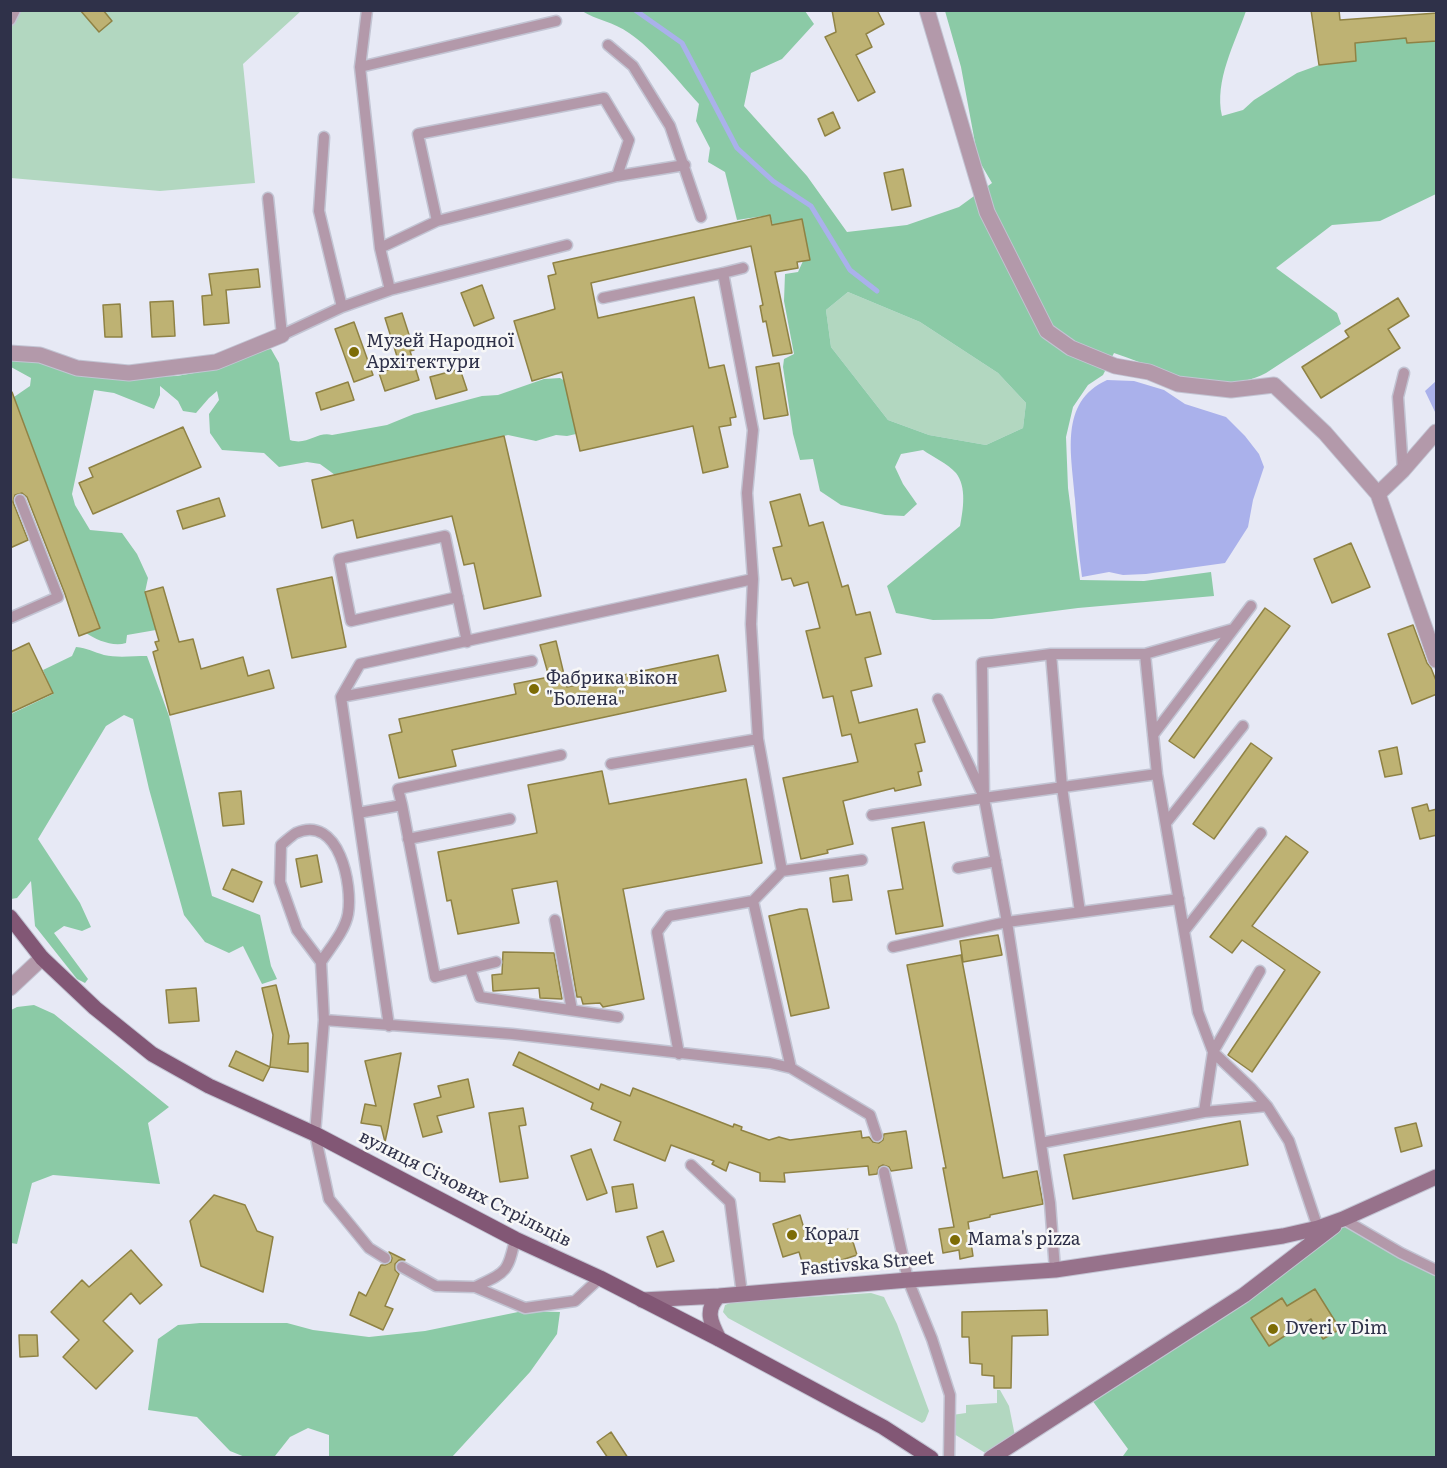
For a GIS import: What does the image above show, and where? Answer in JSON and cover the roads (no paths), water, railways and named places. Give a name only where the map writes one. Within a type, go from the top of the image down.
[{"type":"main road","name":"вулиця Січових Стрільців","points":[[10,917],[42,958],[95,1008],[152,1054],[209,1086],[315,1134],[515,1239],[600,1278],[719,1339],[883,1427],[931,1458]]},
{"type":"main road","name":"Fastivska Street","points":[[642,1300],[1054,1270],[1283,1236],[1318,1228],[1343,1219],[1437,1177]]},
{"type":"main road","name":"Fastivska Street","points":[[991,1458],[1244,1295],[1343,1219]]},
{"type":"main road","points":[[719,1296],[710,1309],[709,1316],[719,1339]]},
{"type":"street","points":[[927,10],[987,212],[1047,331],[1071,348],[1115,366],[1149,372],[1178,384],[1231,390],[1274,385],[1325,433],[1378,494],[1437,660]]},
{"type":"street","points":[[10,353],[40,356],[77,368],[129,373],[216,362],[282,335]]},
{"type":"street","points":[[1378,494],[1403,471],[1437,432]]},
{"type":"street","points":[[10,988],[42,958]]},
{"type":"lane","points":[[10,20],[15,10]]},
{"type":"lane","points":[[367,10],[360,67],[380,248],[390,290]]},
{"type":"lane","points":[[360,67],[556,21]]},
{"type":"lane","points":[[608,45],[633,66],[670,126],[701,217]]},
{"type":"lane","points":[[437,221],[418,134],[603,98],[629,140],[617,176]]},
{"type":"lane","points":[[324,137],[319,211],[342,307]]},
{"type":"lane","points":[[380,248],[437,221],[617,176],[685,165]]},
{"type":"lane","points":[[268,198],[282,335],[342,307],[390,290],[567,245]]},
{"type":"lane","points":[[603,298],[743,268]]},
{"type":"lane","points":[[723,273],[753,430],[747,493],[753,579],[750,624],[758,739],[782,871]]},
{"type":"lane","points":[[1403,471],[1398,397],[1404,373]]},
{"type":"lane","points":[[10,618],[58,597],[20,500]]},
{"type":"lane","points":[[458,597],[351,621],[339,559],[444,536],[458,597],[467,642]]},
{"type":"lane","points":[[389,1026],[341,698],[360,664],[753,579]]},
{"type":"lane","points":[[1153,735],[1251,606]]},
{"type":"lane","points":[[1054,1270],[1050,1203],[1007,922],[984,798],[982,663],[1051,654],[1145,654],[1233,629]]},
{"type":"lane","points":[[1051,654],[1062,787],[1080,912]]},
{"type":"lane","points":[[1145,654],[1157,774],[1198,1012],[1214,1052],[1267,1106],[1289,1141],[1318,1228]]},
{"type":"lane","points":[[341,698],[532,661]]},
{"type":"lane","points":[[938,699],[984,798]]},
{"type":"lane","points":[[1166,823],[1243,726]]},
{"type":"lane","points":[[611,764],[758,739]]},
{"type":"lane","points":[[496,962],[435,977],[398,789],[561,755]]},
{"type":"lane","points":[[872,815],[1157,774]]},
{"type":"lane","points":[[357,813],[402,805]]},
{"type":"lane","points":[[408,839],[510,819]]},
{"type":"lane","points":[[321,962],[348,913],[347,877],[339,850],[325,834],[309,830],[295,834],[281,845],[280,882],[297,930],[321,962],[324,1020],[315,1134],[329,1199],[369,1248],[385,1258]]},
{"type":"lane","points":[[1185,930],[1261,833]]},
{"type":"lane","points":[[679,1054],[657,932],[669,915],[753,901],[782,871],[862,860]]},
{"type":"lane","points":[[958,868],[996,861]]},
{"type":"lane","points":[[893,947],[1007,922],[1179,899]]},
{"type":"lane","points":[[753,901],[791,1068]]},
{"type":"lane","points":[[555,920],[572,1010]]},
{"type":"lane","points":[[470,969],[480,997],[618,1017]]},
{"type":"lane","points":[[1204,1112],[1214,1052],[1260,971]]},
{"type":"lane","points":[[324,1020],[512,1035],[770,1063],[791,1068],[870,1115],[877,1136]]},
{"type":"lane","points":[[1041,1143],[1204,1112],[1267,1106]]},
{"type":"lane","points":[[691,1164],[730,1202],[742,1294]]},
{"type":"lane","points":[[884,1172],[908,1280],[950,1395],[949,1458]]},
{"type":"lane","points":[[1343,1219],[1401,1253],[1437,1270]]},
{"type":"lane","points":[[474,1287],[503,1274],[510,1262],[515,1239]]},
{"type":"lane","points":[[402,1267],[436,1286],[474,1287],[525,1308],[575,1301],[600,1278]]},
{"type":"water","points":[[1107,380],[1134,381],[1164,390],[1185,404],[1226,417],[1259,454],[1264,467],[1253,500],[1248,527],[1225,563],[1146,574],[1123,575],[1109,572],[1082,577],[1072,465],[1072,432],[1081,402],[1091,390]]},
{"type":"water","points":[[1436,381],[1436,414],[1425,391]]},
{"type":"waterway","points":[[635,10],[682,43],[737,148],[773,181],[811,206],[850,270],[877,291]]},
{"type":"place","name":"Музей Народної Архітектури","points":[[354,352]]},
{"type":"place","name":"Фабрика вікон \"Болена\"","points":[[534,689]]},
{"type":"place","name":"Корал","points":[[792,1235]]},
{"type":"place","name":"Mama's pizza","points":[[955,1240]]},
{"type":"place","name":"Dveri v Dim","points":[[1273,1329]]}]
